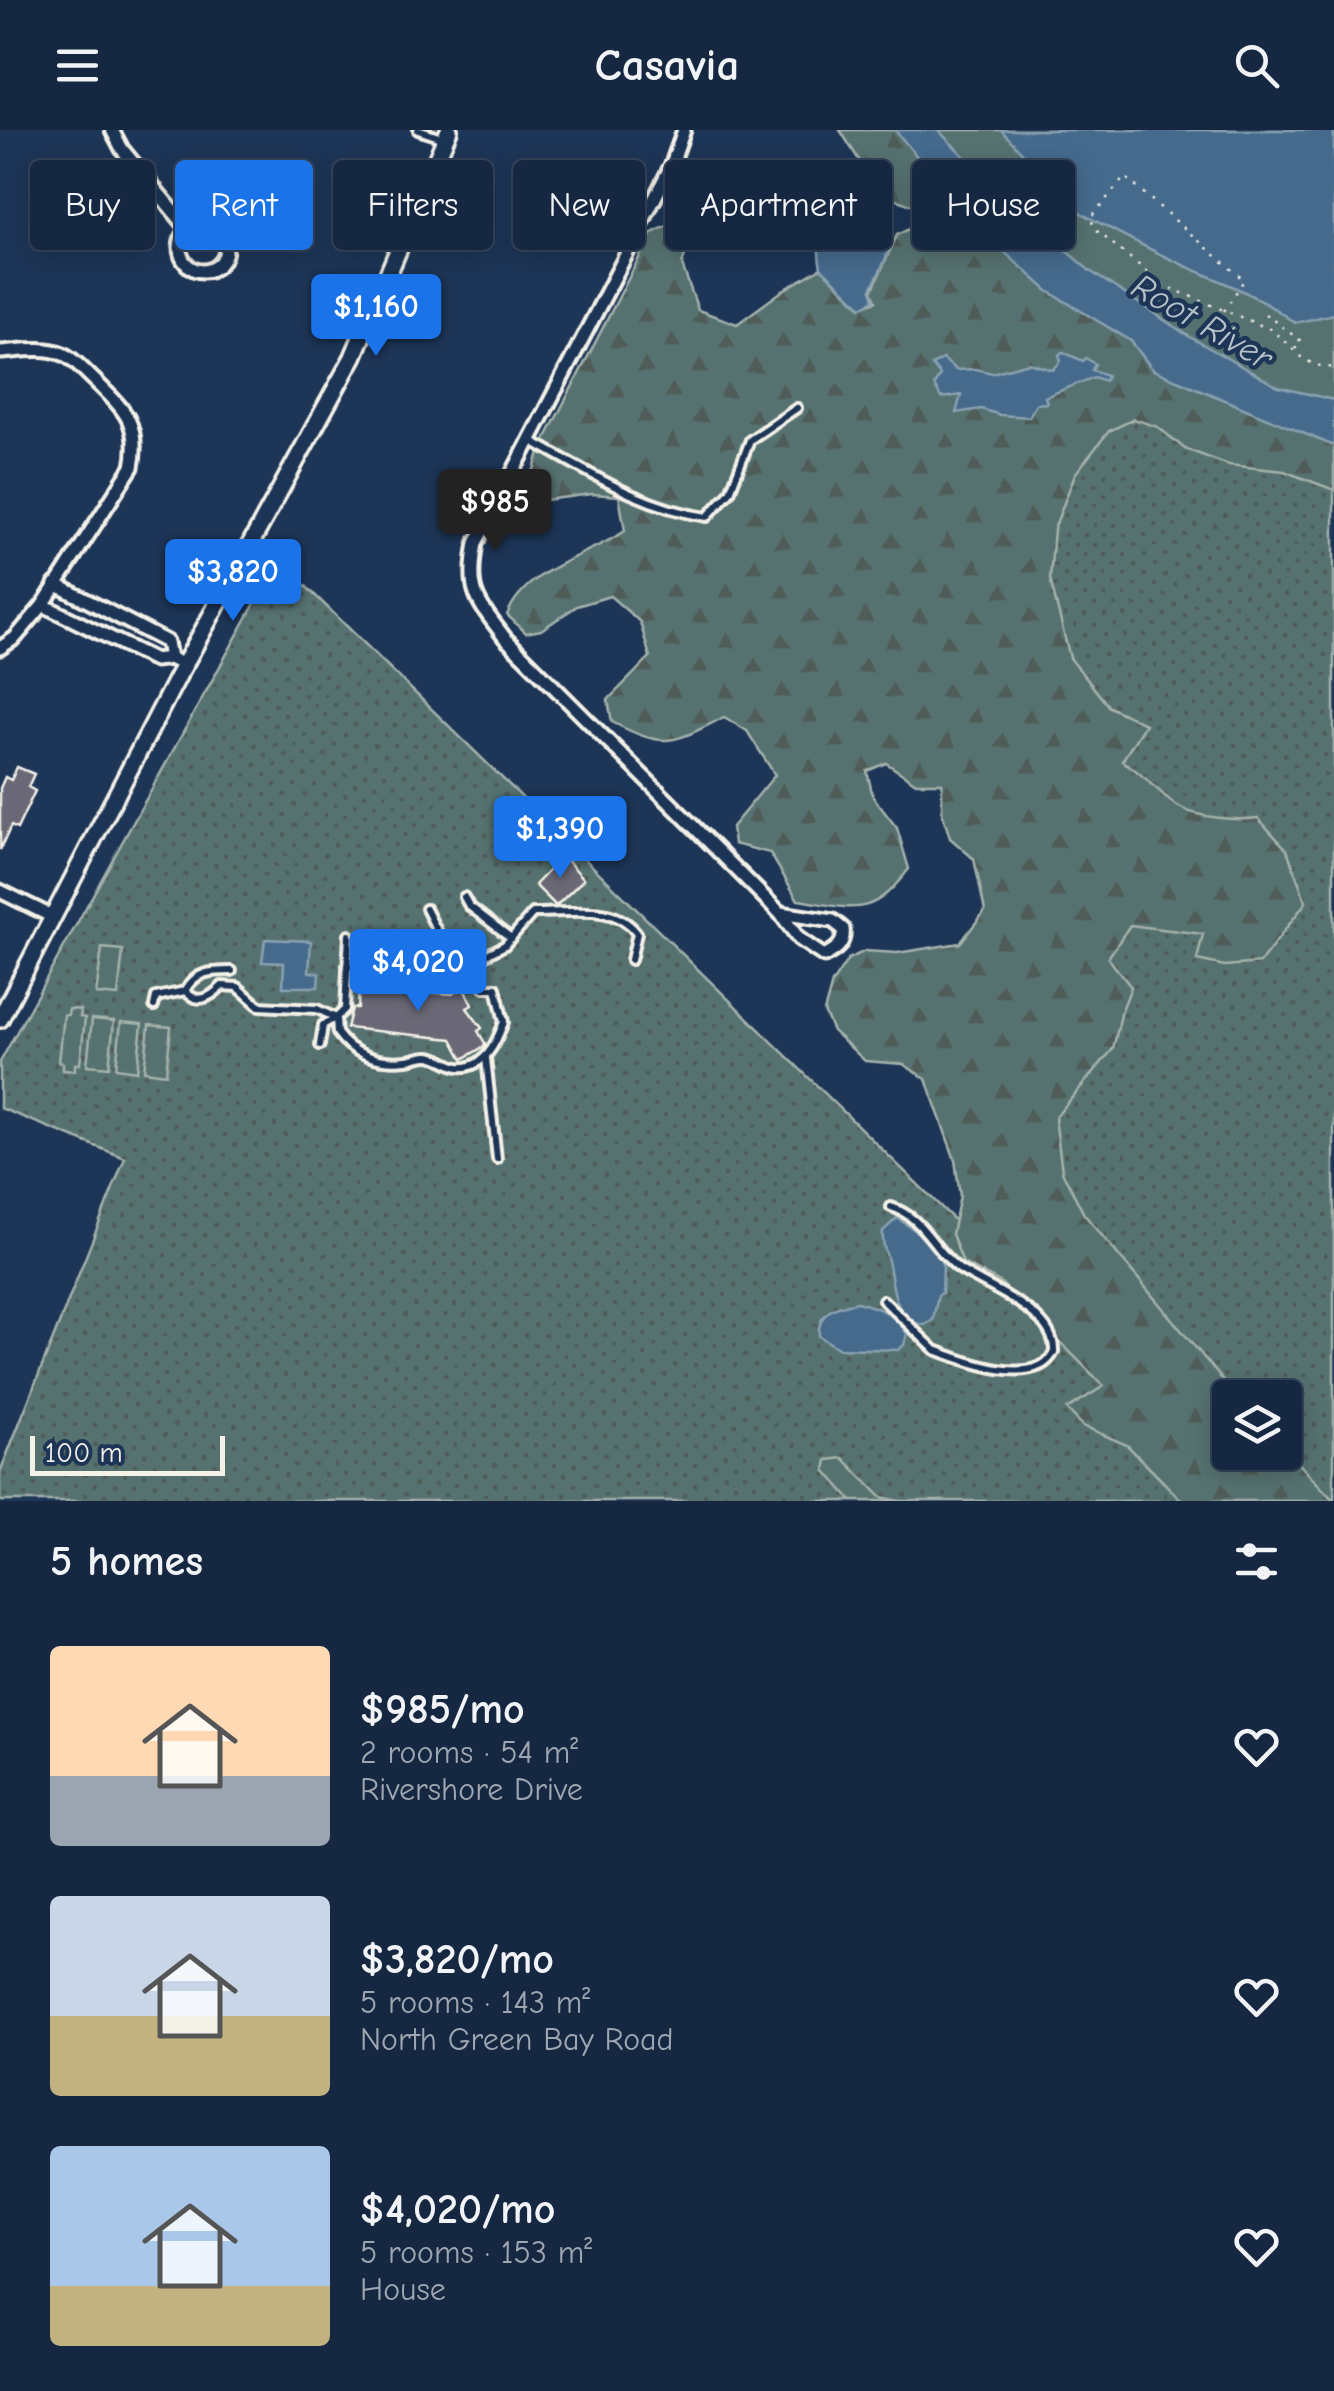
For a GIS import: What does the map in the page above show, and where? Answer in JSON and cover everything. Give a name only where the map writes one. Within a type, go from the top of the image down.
[{"type":"street","points":[[112,130],[122,150],[175,213]]},
{"type":"street","points":[[684,130],[672,164],[626,256],[476,543],[470,574],[476,599],[505,638],[780,913],[799,939],[824,956],[838,949],[844,937],[843,929],[833,922],[780,913]]},
{"type":"street","points":[[0,1020],[177,661],[353,357],[448,134]]},
{"type":"street","points":[[211,226],[223,236],[226,250],[220,264],[199,271],[186,264],[180,242],[189,230],[211,226]]},
{"type":"street","points":[[0,352],[43,350],[67,355],[124,410],[136,448],[132,467],[43,605],[15,638],[0,648]]},
{"type":"street","points":[[54,584],[167,642],[177,661]]},
{"type":"street","points":[[43,605],[155,660],[177,661]]},
{"type":"street","points":[[0,891],[52,917]]},
{"type":"lane","points":[[418,130],[448,134]]},
{"type":"lane","points":[[529,439],[671,512],[707,517],[730,492],[750,440],[798,408]]},
{"type":"lane","points":[[464,897],[469,906],[511,938]]},
{"type":"lane","points":[[347,966],[447,976],[448,961],[440,933],[426,910]]},
{"type":"lane","points":[[466,966],[497,951],[534,913],[624,917],[637,933],[631,960]]},
{"type":"lane","points":[[320,1046],[323,1025],[345,1009],[349,935]]},
{"type":"lane","points":[[448,961],[466,966],[484,988],[496,988],[504,1012],[504,1022],[486,1057],[497,1159]]},
{"type":"lane","points":[[185,991],[192,979],[202,973],[232,971]]},
{"type":"lane","points":[[154,1006],[158,995],[185,991],[200,1000],[222,986],[238,987],[258,1006],[318,1009],[336,1018]]},
{"type":"lane","points":[[336,1018],[337,1034],[343,1042],[377,1058],[408,1060],[430,1056],[455,1068],[470,1066],[486,1057]]},
{"type":"lane","points":[[883,1300],[934,1350],[945,1354],[1019,1371],[1044,1365],[1054,1352],[1053,1339],[1018,1302],[960,1269],[912,1217],[891,1207]]},
{"type":"path","points":[[1224,311],[1244,280],[1125,177],[1090,218],[1097,231],[1163,286],[1224,311],[1272,330],[1315,366],[1334,368]]},
{"type":"path","points":[[1265,314],[1302,341],[1294,350]]},
{"type":"green space","points":[[840,130],[1001,130],[1042,160],[912,160],[912,206],[892,198],[892,160],[859,160]]},
{"type":"green space","points":[[916,130],[1334,130],[1334,436],[1152,339],[1052,250],[1075,250],[1075,160],[950,160]]},
{"type":"green space","points":[[1075,184],[1334,375],[1334,490],[1284,471],[1229,465],[1185,449],[1158,427],[1134,419],[1109,431],[1075,474],[1054,529],[1050,579],[1070,658],[1109,707],[1145,724],[1122,761],[1187,811],[1218,818],[1258,818],[1287,850],[1306,902],[1260,963],[1225,966],[1197,960],[1203,934],[1130,925],[1108,958],[1131,987],[1113,1049],[1055,1118],[1062,1171],[1084,1214],[1223,1380],[1212,1380],[1212,1470],[1302,1467],[1334,1501],[1182,1501],[1127,1445],[1083,1426],[1067,1409],[1104,1386],[1000,1282],[963,1263],[952,1234],[960,1196],[955,1160],[926,1079],[903,1064],[865,1061],[833,1031],[824,1012],[832,983],[848,959],[865,951],[897,953],[960,943],[985,911],[974,859],[950,838],[942,812],[942,783],[916,783],[886,763],[867,771],[873,797],[897,828],[909,869],[883,896],[861,907],[798,900],[770,853],[734,844],[732,827],[775,775],[747,731],[724,717],[693,733],[658,740],[612,722],[608,700],[650,657],[640,622],[610,596],[577,606],[541,630],[526,633],[507,615],[516,599],[542,575],[625,531],[619,496],[592,494],[538,501],[530,483],[540,449],[652,233],[665,227],[665,250],[687,250],[682,265],[698,310],[737,324],[821,268],[861,307],[876,301],[872,291],[897,235],[912,227],[912,250],[1075,250]]},
{"type":"green space","points":[[1077,402],[1334,436],[1334,1501],[1302,1469],[1302,1380],[1212,1380],[1016,1186],[1001,545]]},
{"type":"green space","points":[[279,560],[1242,1501],[0,1501],[0,1472],[125,1158],[0,1108],[0,1062]]},
{"type":"green space","points":[[102,948],[123,950],[118,996],[96,994]]},
{"type":"green space","points":[[69,1009],[81,1010],[80,1017],[85,1018],[80,1064],[75,1064],[75,1071],[63,1070],[63,1063],[59,1062],[64,1015],[68,1015]]},
{"type":"green space","points":[[92,1019],[114,1021],[109,1067],[87,1065]]},
{"type":"green space","points":[[121,1022],[142,1024],[137,1071],[116,1068]]},
{"type":"green space","points":[[149,1025],[171,1027],[166,1074],[144,1071]]},
{"type":"green space","points":[[843,1458],[881,1497],[900,1501],[852,1501],[825,1470],[827,1460]]},
{"type":"water","points":[[895,130],[938,130],[968,160],[920,160]]},
{"type":"water","points":[[1001,130],[1334,130],[1334,314],[1295,323],[1248,294],[1076,210],[1075,160],[1029,160]]},
{"type":"water","points":[[819,250],[888,250],[871,289],[874,300],[862,307],[821,268]]},
{"type":"water","points":[[1002,250],[1065,250],[1190,337],[1278,387],[1334,400],[1334,446],[1153,370],[1131,341],[1048,291]]},
{"type":"water","points":[[1063,352],[1095,364],[1092,370],[1107,375],[1105,381],[1094,377],[1045,397],[1047,403],[1036,404],[1029,417],[981,409],[956,413],[961,395],[941,398],[934,385],[940,375],[932,365],[943,359],[956,370],[992,373],[1029,363],[1053,370]]},
{"type":"water","points":[[265,939],[311,941],[309,972],[319,973],[318,987],[283,987],[284,963],[262,962]]},
{"type":"water","points":[[897,1218],[937,1252],[943,1266],[942,1293],[938,1295],[933,1320],[925,1325],[908,1319],[895,1296],[883,1231]]},
{"type":"water","points":[[857,1302],[892,1316],[907,1334],[904,1345],[898,1350],[838,1348],[819,1336],[825,1315]]},
{"type":"building","points":[[17,767],[34,774],[28,787],[35,791],[17,829],[11,826],[0,850],[0,788],[5,777],[11,780]]},
{"type":"building","points":[[563,856],[584,879],[556,906],[535,885]]},
{"type":"building","points":[[382,976],[403,979],[402,990],[452,994],[463,987],[472,1005],[467,1008],[482,1028],[478,1031],[486,1045],[463,1059],[452,1039],[347,1028],[352,1008],[358,1008],[359,986],[376,987]]},
{"type":"water label","name":"Root River","points":[[1202,322]]}]
